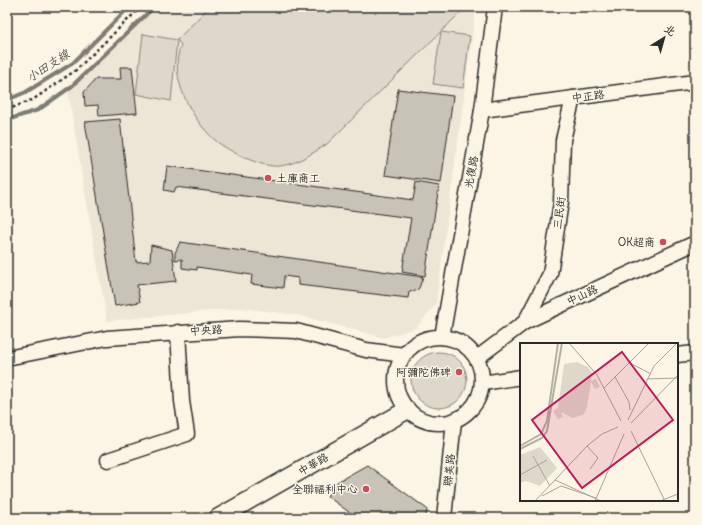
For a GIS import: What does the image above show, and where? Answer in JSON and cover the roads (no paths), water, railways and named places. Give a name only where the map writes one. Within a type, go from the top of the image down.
[{"type":"main road","name":"中華路","points":[[218,518],[407,410]]},
{"type":"street","name":"光復路","points":[[442,337],[482,110],[495,7]]},
{"type":"street","name":"中正路","points":[[482,110],[695,82]]},
{"type":"street","name":"三民街","points":[[525,322],[550,274],[561,202],[563,140],[573,98]]},
{"type":"street","name":"中山路","points":[[477,358],[525,322],[695,243]]},
{"type":"street","name":"中央路","points":[[7,358],[108,338],[240,328],[296,331],[366,350],[404,355]]},
{"type":"street","points":[[108,460],[187,434],[182,401],[178,332]]},
{"type":"street","points":[[442,337],[456,340],[468,348],[477,358],[482,370],[483,383],[480,395],[474,406],[465,415],[454,421],[441,424],[417,418],[407,410],[399,398],[396,383],[397,368],[404,355],[414,344],[427,338],[442,337]]},
{"type":"street","points":[[678,356],[695,353]]},
{"type":"street","points":[[483,383],[520,377]]},
{"type":"street","name":"聯美路","points":[[444,518],[454,421]]},
{"type":"waterway","name":"小田支線","points":[[7,100],[26,92],[73,63],[129,7]]},
{"type":"waterway","points":[[7,120],[38,110],[72,86],[154,7]]},
{"type":"place","name":"土庫商工","points":[[268,178]]},
{"type":"place","name":"OK超商","points":[[663,242]]},
{"type":"place","name":"阿彌陀佛碑","points":[[459,372]]},
{"type":"place","name":"全聯福利中心","points":[[366,489]]}]
